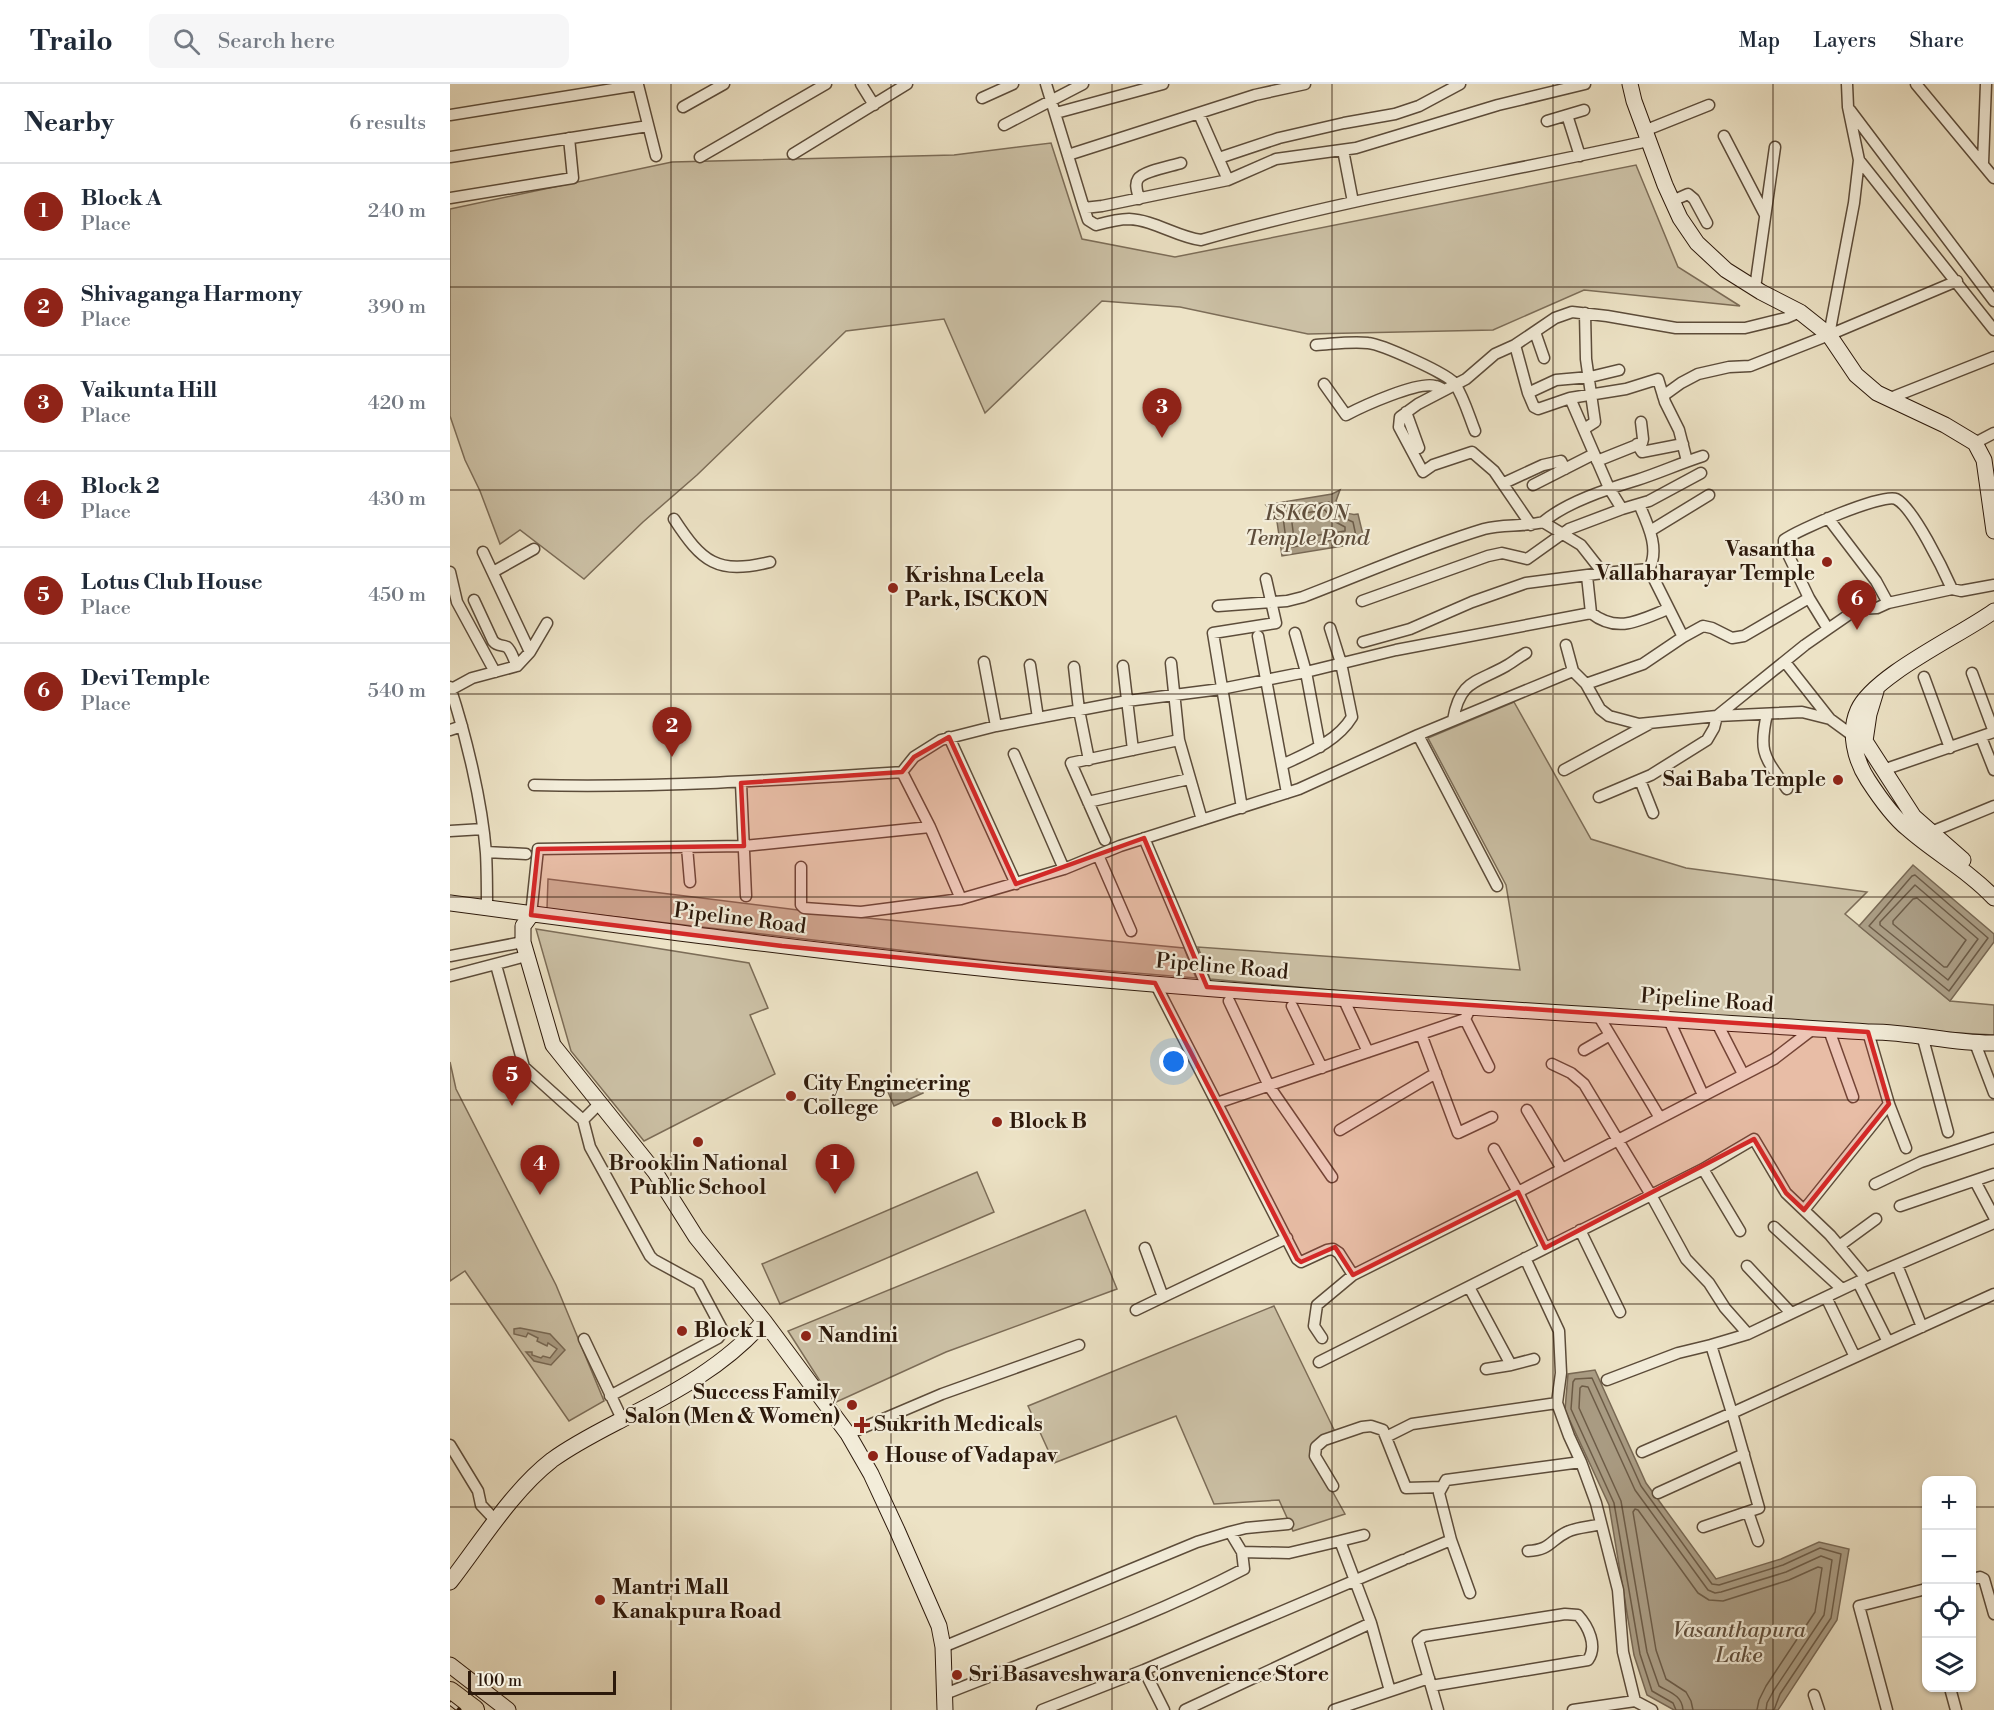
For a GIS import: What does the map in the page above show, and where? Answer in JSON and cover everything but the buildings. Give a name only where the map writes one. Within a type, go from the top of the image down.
[{"type":"highway","points":[[450,1692],[474,1710]]},
{"type":"street","points":[[683,107],[724,84]]},
{"type":"street","points":[[700,157],[826,84]]},
{"type":"street","points":[[861,84],[874,105]]},
{"type":"street","points":[[793,154],[907,84]]},
{"type":"street","points":[[982,98],[1013,84]]},
{"type":"street","points":[[1046,84],[1053,99],[1088,220],[1096,225],[1131,219],[1186,238],[1201,240],[1353,202],[1580,156],[1646,136],[1709,105]]},
{"type":"street","points":[[1004,125],[1083,84]]},
{"type":"street","points":[[1056,113],[1163,84]]},
{"type":"street","points":[[1068,155],[1255,95],[1305,84]]},
{"type":"street","points":[[1219,158],[1279,138],[1395,114],[1419,106],[1460,84]]},
{"type":"street","points":[[1084,208],[1228,180],[1276,159],[1343,150],[1498,105],[1585,84]]},
{"type":"street","points":[[1630,84],[1646,136],[1672,201],[1680,218],[1697,243],[1720,266],[1800,312],[1829,335],[1856,375],[1877,393],[1945,425],[1975,443],[1984,460],[1994,531]]},
{"type":"street","points":[[1829,335],[1854,203],[1859,160],[1848,107],[1847,84]]},
{"type":"street","points":[[1916,84],[1924,89],[1994,178]]},
{"type":"street","points":[[1983,163],[1989,125],[1986,84]]},
{"type":"street","points":[[450,115],[638,85],[656,156]]},
{"type":"street","points":[[1848,107],[1994,301]]},
{"type":"street","points":[[1547,121],[1584,110]]},
{"type":"street","points":[[1199,114],[1228,180]]},
{"type":"street","points":[[1395,114],[1401,135]]},
{"type":"street","points":[[1567,116],[1580,156]]},
{"type":"street","points":[[450,157],[648,126]]},
{"type":"street","points":[[1724,136],[1765,215]]},
{"type":"street","points":[[450,198],[573,178],[569,138]]},
{"type":"street","points":[[1755,288],[1775,147]]},
{"type":"street","points":[[1343,150],[1353,202]]},
{"type":"street","points":[[1859,160],[1994,330]]},
{"type":"street","points":[[1139,199],[1136,187],[1138,179],[1144,174],[1181,163]]},
{"type":"street","points":[[1672,201],[1688,194],[1694,199],[1707,224]]},
{"type":"street","points":[[1663,396],[1698,374],[1728,367],[1750,366],[1957,281]]},
{"type":"street","points":[[1531,525],[1514,503],[1504,483],[1472,452],[1433,465],[1423,472],[1400,427],[1400,417],[1418,404],[1466,379],[1495,354],[1515,345],[1555,318],[1572,312],[1676,328],[1746,328],[1800,312]]},
{"type":"street","points":[[1584,313],[1586,359],[1595,422],[1584,429]]},
{"type":"street","points":[[1535,332],[1544,358]]},
{"type":"street","points":[[1316,345],[1371,343],[1448,376],[1455,384],[1475,431]]},
{"type":"street","points":[[1515,345],[1528,393],[1534,407],[1538,409],[1570,398],[1626,389],[1658,379],[1663,396],[1679,430],[1687,461]]},
{"type":"street","points":[[1888,399],[1994,357]]},
{"type":"street","points":[[1528,393],[1556,380],[1590,377],[1619,370]]},
{"type":"street","points":[[1324,384],[1346,415],[1365,405],[1418,386],[1434,385],[1444,390]]},
{"type":"street","points":[[1570,398],[1608,488],[1622,509]]},
{"type":"street","points":[[1406,412],[1419,448]]},
{"type":"street","points":[[1533,485],[1565,469],[1642,442],[1641,422]]},
{"type":"street","points":[[1975,443],[1994,433]]},
{"type":"street","points":[[1637,444],[1642,452],[1683,444]]},
{"type":"street","points":[[1218,606],[1287,602],[1402,556],[1487,528],[1543,522],[1562,509],[1608,488],[1638,480],[1703,456]]},
{"type":"street","points":[[1504,483],[1561,461],[1565,469]]},
{"type":"street","points":[[1362,601],[1502,552],[1527,559],[1561,533],[1640,504],[1701,473]]},
{"type":"street","points":[[1650,531],[1709,495]]},
{"type":"street","points":[[1828,629],[1809,598],[1784,546],[1784,540],[1828,518],[1884,498],[1895,499],[1906,507],[1937,557],[1952,589]]},
{"type":"street","points":[[1640,504],[1650,531],[1654,559],[1649,569]]},
{"type":"street","points":[[1828,518],[1876,580],[1888,603]]},
{"type":"street","points":[[674,519],[702,557],[730,566],[749,567],[770,562]]},
{"type":"street","points":[[1543,522],[1581,545],[1603,573]]},
{"type":"street","points":[[493,572],[534,549]]},
{"type":"street","points":[[483,552],[530,652]]},
{"type":"street","points":[[1363,642],[1410,628],[1526,583],[1649,569]]},
{"type":"street","points":[[1649,569],[1683,637]]},
{"type":"street","points":[[450,572],[457,602],[495,672]]},
{"type":"street","points":[[1587,576],[1591,613]]},
{"type":"street","points":[[1242,808],[1212,633],[1276,623],[1266,579]]},
{"type":"street","points":[[1599,797],[1652,775],[1707,740],[1714,728],[1717,716],[1804,645],[1857,609],[1877,608],[1888,603],[1952,589],[1961,591],[1994,585]]},
{"type":"street","points":[[1586,684],[1643,664],[1703,626],[1732,638],[1744,636],[1809,598]]},
{"type":"street","points":[[474,600],[493,641],[496,645],[509,650],[517,666]]},
{"type":"street","points":[[534,785],[741,783],[902,772],[914,757],[931,745],[949,737],[996,726],[1127,701],[1221,689],[1306,672],[1396,650],[1591,613],[1611,624],[1625,623],[1668,609]]},
{"type":"street","points":[[1994,611],[1886,679],[1876,688],[1857,711],[1860,739],[1856,754],[1862,771],[1878,795],[1994,898]]},
{"type":"street","points":[[487,908],[486,852],[483,829],[462,726],[450,689],[472,678],[517,666],[530,652],[547,623]]},
{"type":"street","points":[[1282,765],[1320,747],[1347,726],[1352,717],[1341,663],[1330,628]]},
{"type":"street","points":[[1295,633],[1306,672],[1320,747]]},
{"type":"street","points":[[1258,636],[1287,793]]},
{"type":"street","points":[[1566,645],[1573,671],[1586,684],[1600,709],[1609,716],[1639,724],[1717,716],[1802,712],[1830,719]]},
{"type":"street","points":[[1454,720],[1455,706],[1462,692],[1479,678],[1506,666],[1526,652]]},
{"type":"street","points":[[984,662],[996,726]]},
{"type":"street","points":[[1785,662],[1830,719],[1860,739],[1883,770],[1910,822],[1931,832],[1994,886]]},
{"type":"street","points":[[1171,663],[1179,741],[1202,820]]},
{"type":"street","points":[[1030,666],[1038,718]]},
{"type":"street","points":[[1123,666],[1133,750]]},
{"type":"street","points":[[1074,667],[1079,710],[1089,760]]},
{"type":"street","points":[[801,867],[801,905],[804,908],[861,912],[961,899],[1064,869],[1144,838],[1287,793],[1418,735],[1573,671]]},
{"type":"street","points":[[1883,770],[1994,732],[1972,673]]},
{"type":"street","points":[[1924,677],[1950,748]]},
{"type":"street","points":[[1767,714],[1762,747],[1787,789]]},
{"type":"street","points":[[1564,770],[1652,723]]},
{"type":"street","points":[[450,730],[462,726]]},
{"type":"street","points":[[1418,735],[1497,886]]},
{"type":"street","points":[[949,737],[1017,884]]},
{"type":"street","points":[[1981,738],[1994,770]]},
{"type":"street","points":[[1105,840],[1071,763],[1179,741]]},
{"type":"street","points":[[1014,754],[1064,869]]},
{"type":"street","points":[[902,772],[930,827],[961,899]]},
{"type":"street","points":[[1088,802],[1189,779]]},
{"type":"street","points":[[1640,780],[1653,813]]},
{"type":"street","points":[[741,783],[746,896]]},
{"type":"street","points":[[1931,832],[1994,806]]},
{"type":"street","points":[[930,827],[744,846],[538,849],[531,915],[523,926],[524,949],[553,1045],[655,1172],[696,1237],[764,1321],[848,1434],[871,1474],[936,1616],[944,1647],[945,1702],[1172,1603],[1244,1569],[1242,1552],[1230,1532]]},
{"type":"street","points":[[450,831],[483,829]]},
{"type":"street","points":[[1144,838],[1207,987]]},
{"type":"street","points":[[687,847],[690,882]]},
{"type":"street","points":[[486,852],[526,854]]},
{"type":"street","points":[[1098,855],[1131,931]]},
{"type":"street","name":"Pipeline Road","points":[[450,903],[782,946],[1019,972],[1343,998],[1468,1013],[1598,1015],[1887,1032],[1975,1043],[1994,1043]]},
{"type":"street","points":[[450,956],[524,949]]},
{"type":"street","points":[[450,976],[496,965],[524,949]]},
{"type":"street","points":[[496,965],[524,1067],[582,1120],[590,1147],[650,1256],[698,1284],[722,1329],[718,1338],[610,1396]]},
{"type":"street","points":[[1155,983],[1299,1261],[1304,1261],[1327,1250],[1334,1250],[1339,1253],[1353,1275]]},
{"type":"street","points":[[1343,998],[1368,1052]]},
{"type":"street","points":[[1228,1001],[1269,1086],[1332,1177]]},
{"type":"street","points":[[1292,1006],[1322,1068]]},
{"type":"street","points":[[1217,1103],[1421,1034],[1468,1013],[1489,1067]]},
{"type":"street","points":[[1598,1015],[1660,1118]]},
{"type":"street","points":[[1669,1020],[1703,1095]]},
{"type":"street","points":[[1717,1023],[1743,1074]]},
{"type":"street","points":[[1322,1338],[1314,1326],[1317,1305],[1353,1275],[1774,1059],[1813,1029]]},
{"type":"street","points":[[1829,1030],[1853,1097]]},
{"type":"street","points":[[1868,1032],[1889,1104],[1906,1148]]},
{"type":"street","points":[[1421,1034],[1458,1133],[1492,1117]]},
{"type":"street","points":[[1584,1050],[1610,1035]]},
{"type":"street","points":[[1922,1035],[1948,1132]]},
{"type":"street","points":[[1975,1043],[1994,1092]]},
{"type":"street","points":[[1552,1064],[1571,1073],[1584,1084],[1652,1195],[1686,1258],[1709,1283],[1725,1308],[1748,1334]]},
{"type":"street","points":[[1340,1130],[1436,1073]]},
{"type":"street","points":[[582,1120],[599,1104]]},
{"type":"street","points":[[1804,1210],[1889,1104]]},
{"type":"street","points":[[1527,1110],[1562,1169]]},
{"type":"street","points":[[1875,1184],[1921,1162],[1994,1138]]},
{"type":"street","points":[[1319,1362],[1703,1169],[1754,1139],[1786,1193],[1839,1246],[1862,1280],[1888,1342]]},
{"type":"street","points":[[1494,1149],[1545,1248]]},
{"type":"street","points":[[1703,1169],[1740,1231]]},
{"type":"street","points":[[1900,1206],[1994,1174]]},
{"type":"street","points":[[1975,1181],[1994,1217]]},
{"type":"street","points":[[1839,1246],[1876,1219]]},
{"type":"street","points":[[1607,1380],[1678,1353],[1748,1334],[1862,1280],[1994,1224]]},
{"type":"street","points":[[1774,1227],[1842,1289]]},
{"type":"street","points":[[1580,1230],[1620,1312]]},
{"type":"street","points":[[1136,1310],[1287,1238]]},
{"type":"street","points":[[1145,1248],[1163,1297]]},
{"type":"street","points":[[1525,1258],[1559,1331],[1561,1372],[1557,1404],[1581,1462],[1601,1524],[1617,1590],[1623,1652],[1635,1701]]},
{"type":"street","points":[[1897,1265],[1922,1327]]},
{"type":"street","points":[[1747,1266],[1791,1313]]},
{"type":"street","points":[[1469,1287],[1511,1365]]},
{"type":"street","points":[[1642,1452],[1994,1294]]},
{"type":"street","points":[[1826,1297],[1855,1357]]},
{"type":"street","points":[[450,1582],[519,1492],[540,1470],[573,1445],[714,1366],[743,1343],[764,1321]]},
{"type":"street","points":[[584,1339],[622,1419]]},
{"type":"street","points":[[848,1434],[942,1394],[1079,1345]]},
{"type":"street","points":[[1703,1527],[1760,1508],[1711,1345]]},
{"type":"street","points":[[1486,1369],[1534,1359]]},
{"type":"street","points":[[1386,1437],[1412,1424],[1557,1404]]},
{"type":"street","points":[[1333,1486],[1315,1456],[1319,1443],[1362,1427],[1371,1426],[1383,1431],[1406,1488],[1442,1487]]},
{"type":"street","points":[[450,1445],[478,1491],[481,1505],[496,1521]]},
{"type":"street","points":[[1658,1493],[1744,1454]]},
{"type":"street","points":[[1470,1593],[1451,1540],[1439,1493],[1446,1480],[1581,1462]]},
{"type":"street","points":[[1748,1512],[1758,1541]]},
{"type":"street","points":[[944,1647],[1197,1542],[1246,1528],[1288,1524]]},
{"type":"street","points":[[1528,1551],[1539,1551],[1550,1546],[1567,1532],[1601,1524]]},
{"type":"street","points":[[1242,1552],[1289,1553],[1364,1535]]},
{"type":"street","points":[[1042,1710],[1144,1670],[1451,1540]]},
{"type":"street","points":[[1340,1541],[1371,1623],[1390,1691]]},
{"type":"street","points":[[1976,1578],[1984,1579],[1994,1614]]},
{"type":"street","points":[[1887,1710],[1859,1606],[1922,1594]]},
{"type":"street","points":[[1335,1710],[1390,1691],[1430,1682],[1588,1660],[1593,1646],[1585,1623],[1578,1615],[1565,1614],[1424,1636],[1418,1641],[1430,1682],[1438,1710]]},
{"type":"street","points":[[1185,1710],[1371,1623]]},
{"type":"street","points":[[450,1665],[508,1710]]},
{"type":"street","points":[[1144,1670],[1164,1710]]},
{"type":"street","points":[[1951,1692],[1956,1710]]},
{"type":"street","points":[[1814,1695],[1819,1710]]},
{"type":"street","points":[[1573,1710],[1635,1701],[1652,1710]]},
{"type":"highlighted area","points":[[949,737],[1016,884],[1144,838],[1207,987],[1868,1032],[1889,1104],[1804,1210],[1786,1193],[1754,1139],[1545,1248],[1518,1192],[1353,1275],[1335,1247],[1301,1262],[1297,1259],[1155,983],[782,946],[531,915],[538,849],[744,846],[741,783],[902,772],[914,757]]},
{"type":"shaded area","points":[[1051,143],[1082,239],[1175,257],[1636,165],[1678,267],[1740,306],[1584,290],[1493,330],[1308,334],[1180,307],[1102,301],[985,413],[944,319],[846,331],[697,475],[643,522],[584,579],[520,530],[500,544],[480,491],[465,460],[450,416],[450,209],[672,162],[954,155]]},
{"type":"shaded area","points":[[1514,702],[1591,839],[1686,868],[1867,892],[1845,914],[1950,1001],[1994,1005],[1994,1035],[1540,1009],[1210,979],[1198,947],[1520,970],[1506,885],[1428,738]]},
{"type":"shaded area","points":[[548,879],[846,916],[1184,948],[1196,978],[1001,962],[547,909]]},
{"type":"shaded area","points":[[536,929],[749,963],[768,1008],[750,1015],[775,1074],[644,1141],[571,1051]]},
{"type":"shaded area","points":[[450,1062],[456,1089],[556,1285],[604,1401],[569,1421],[465,1271],[450,1281]]},
{"type":"shaded area","points":[[977,1172],[994,1212],[780,1304],[762,1264]]},
{"type":"shaded area","points":[[1085,1210],[1117,1289],[946,1352],[834,1403],[788,1331]]},
{"type":"shaded area","points":[[1274,1306],[1339,1440],[1310,1451],[1345,1514],[1293,1531],[1279,1500],[1214,1504],[1176,1416],[1054,1463],[1028,1406]]},
{"type":"water","name":"ISKCON Temple Pond","points":[[1340,490],[1336,501],[1345,512],[1358,514],[1364,539],[1355,544],[1282,556],[1276,515],[1266,505],[1332,494]]},
{"type":"water","points":[[1913,865],[1994,934],[1994,942],[1950,1001],[1859,926]]},
{"type":"water","points":[[917,1079],[923,1093],[894,1106],[888,1092]]},
{"type":"water","points":[[520,1328],[550,1334],[565,1350],[551,1365],[534,1361],[526,1352],[532,1352],[532,1355],[541,1358],[543,1356],[550,1358],[557,1349],[548,1343],[547,1346],[537,1341],[538,1338],[528,1333],[526,1337],[514,1334],[514,1329]]},
{"type":"water","name":"Vasanthapura Lake","points":[[1595,1370],[1646,1483],[1716,1579],[1781,1559],[1819,1542],[1849,1549],[1837,1620],[1778,1710],[1674,1710],[1647,1695],[1634,1655],[1609,1505],[1565,1410],[1568,1374]]},
{"type":"railway","points":[[450,1703],[459,1710]]},
{"type":"place","name":"Vaikunta Hill","points":[[1162,438]]},
{"type":"place","name":"Vasantha Vallabharayar Temple","points":[[1827,562]]},
{"type":"place","name":"Krishna Leela Park, ISCKON","points":[[893,588]]},
{"type":"place","name":"Devi Temple","points":[[1857,630]]},
{"type":"place","name":"Shivaganga Harmony","points":[[672,757]]},
{"type":"place","name":"Sai Baba Temple","points":[[1838,780]]},
{"type":"place","name":"City Engineering College","points":[[791,1096]]},
{"type":"place","name":"Lotus Club House","points":[[512,1106]]},
{"type":"place","name":"Block B","points":[[997,1122]]},
{"type":"place","name":"Brooklin National Public School","points":[[698,1142]]},
{"type":"place","name":"Block A","points":[[835,1194]]},
{"type":"place","name":"Block 2","points":[[540,1195]]},
{"type":"place","name":"Block 1","points":[[682,1331]]},
{"type":"place","name":"Nandini","points":[[806,1336]]},
{"type":"place","name":"Success Family Salon (Men & Women)","points":[[852,1405]]},
{"type":"place","name":"Sukrith Medicals","points":[[862,1425]]},
{"type":"place","name":"House of Vadapav","points":[[873,1456]]},
{"type":"place","name":"Mantri Mall Kanakpura Road","points":[[600,1600]]},
{"type":"place","name":"Sri Basaveshwara Convenience Store","points":[[957,1675]]}]
